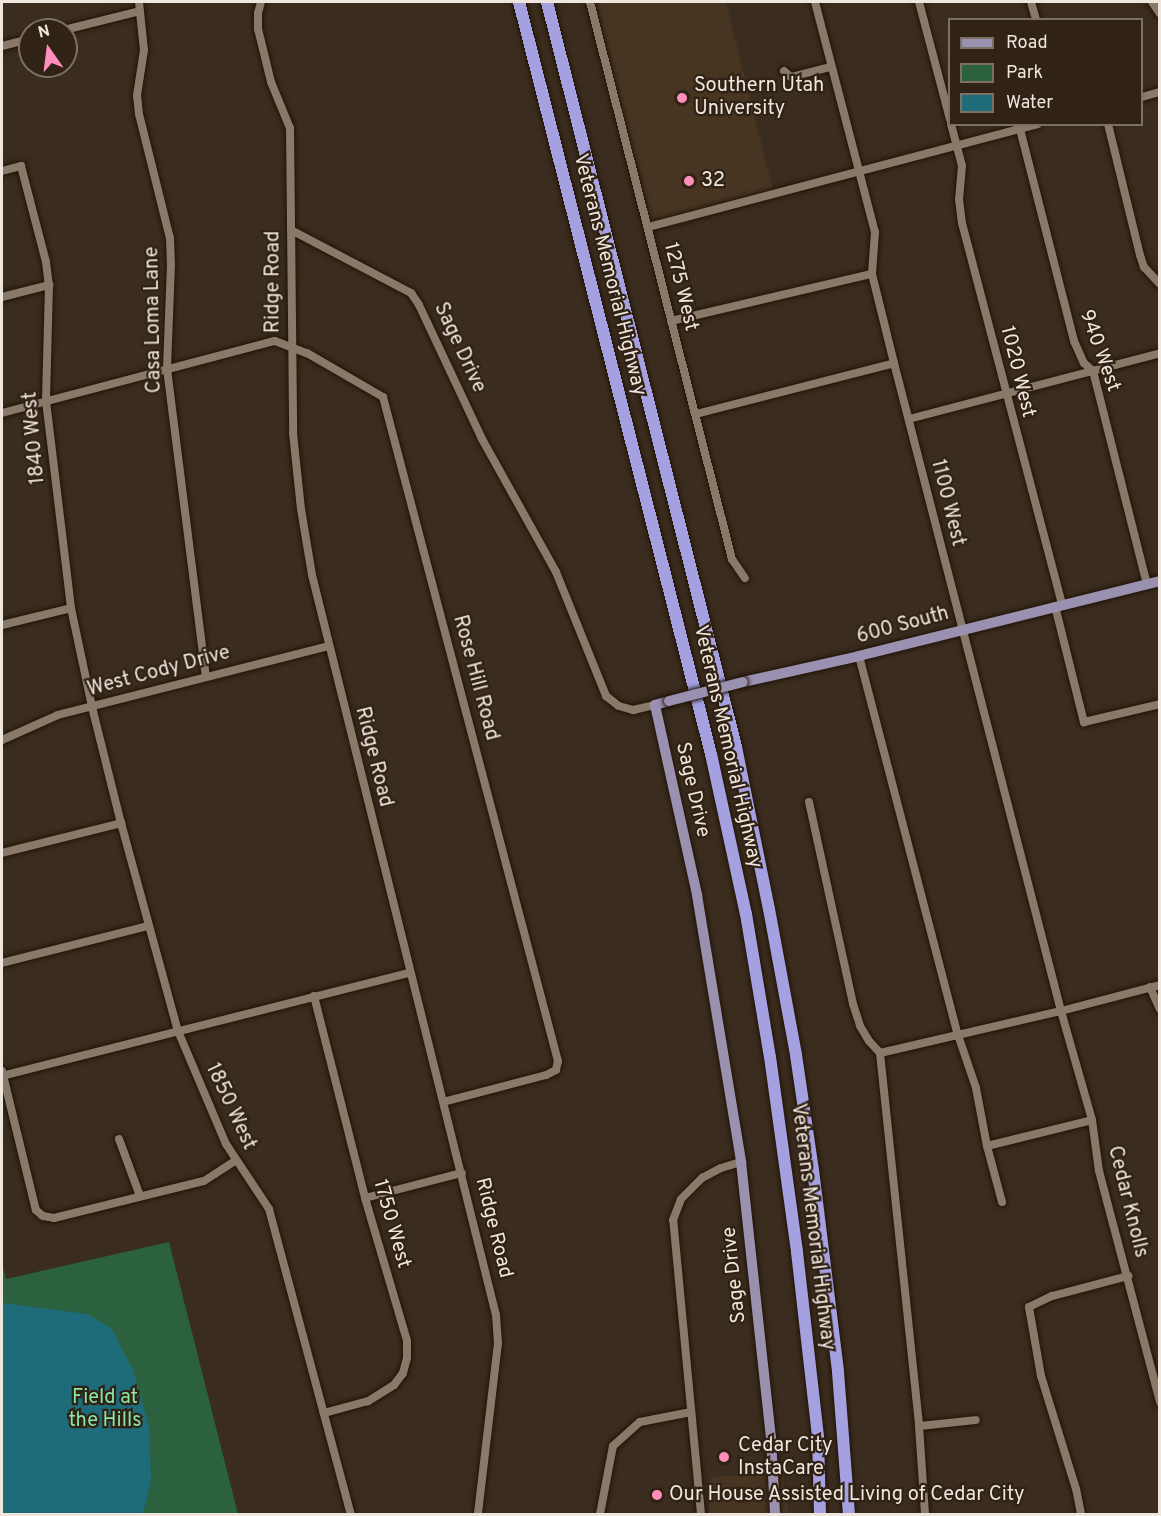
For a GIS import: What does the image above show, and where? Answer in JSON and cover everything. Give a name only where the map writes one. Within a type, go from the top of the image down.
[{"type":"highway","name":"Veterans Memorial Highway","points":[[519,2],[711,754],[746,914],[770,1057],[797,1252],[818,1437],[820,1515]]},
{"type":"highway","name":"Veterans Memorial Highway","points":[[548,2],[736,747],[769,909],[796,1055],[813,1170],[838,1372],[849,1515]]},
{"type":"main road","name":"600 South","points":[[655,705],[1160,581]]},
{"type":"main road","name":"Sage Drive","points":[[655,705],[697,895],[741,1162],[771,1437],[775,1515]]},
{"type":"street","name":"Ridge Road","points":[[261,2],[258,29],[271,82],[290,128],[293,433],[301,509],[328,646],[491,1285],[498,1343],[478,1515]]},
{"type":"street","name":"1275 West","points":[[590,2],[732,559],[745,578]]},
{"type":"street","name":"1100 West","points":[[815,2],[875,232],[872,274],[1061,1011]]},
{"type":"street","points":[[919,2],[948,111]]},
{"type":"street","points":[[1031,2],[1035,18]]},
{"type":"street","points":[[1152,2],[1160,14]]},
{"type":"street","points":[[78,26],[140,6]]},
{"type":"street","name":"Casa Loma Lane","points":[[140,6],[144,42],[137,95],[139,114],[170,238],[167,369],[206,676]]},
{"type":"street","points":[[2,46],[18,42]]},
{"type":"street","points":[[784,71],[791,77],[831,67]]},
{"type":"street","points":[[1143,97],[1160,92]]},
{"type":"street","name":"1020 West","points":[[952,126],[962,166],[959,199],[962,223],[1059,605],[1084,722],[1160,704]]},
{"type":"street","points":[[648,227],[1031,126]]},
{"type":"street","points":[[1108,126],[1140,255],[1144,267],[1160,284]]},
{"type":"street","name":"940 West","points":[[1020,129],[1074,341],[1084,363],[1093,371],[1147,584]]},
{"type":"street","name":"1840 West","points":[[2,171],[21,166],[46,262],[49,285],[46,401],[71,608],[92,707]]},
{"type":"street","name":"Sage Drive","points":[[291,230],[411,293],[419,305],[482,439],[556,572],[606,696],[619,706],[633,710],[655,705]]},
{"type":"street","points":[[671,321],[872,274]]},
{"type":"street","points":[[2,297],[49,285]]},
{"type":"street","points":[[2,413],[275,341],[291,345]]},
{"type":"street","name":"Rose Hill Road","points":[[291,345],[375,390],[383,397],[388,408],[558,1061],[556,1070],[546,1075],[443,1102]]},
{"type":"street","points":[[909,419],[1160,353]]},
{"type":"street","points":[[696,414],[894,363]]},
{"type":"street","points":[[2,625],[71,608]]},
{"type":"street","name":"West Cody Drive","points":[[2,740],[58,715],[328,646]]},
{"type":"street","points":[[859,656],[958,1035],[976,1088],[987,1146],[1002,1202]]},
{"type":"street","name":"1850 West","points":[[92,707],[148,926],[178,1031],[226,1144],[269,1209],[351,1515]]},
{"type":"street","points":[[809,802],[853,1004],[860,1026],[880,1053],[919,1426],[925,1515]]},
{"type":"street","points":[[2,853],[121,824]]},
{"type":"street","points":[[2,963],[148,926]]},
{"type":"street","points":[[236,1160],[204,1181],[54,1218],[42,1216],[36,1210],[2,1074],[410,973]]},
{"type":"street","points":[[880,1053],[1061,1011],[1155,986],[1160,1009]]},
{"type":"street","name":"1750 West","points":[[314,996],[365,1198],[407,1341],[407,1358],[403,1372],[394,1385],[382,1395],[324,1413]]},
{"type":"street","name":"Cedar Knolls","points":[[1061,1011],[1092,1120],[1099,1171],[1160,1402]]},
{"type":"street","points":[[987,1146],[1092,1120]]},
{"type":"street","points":[[119,1138],[140,1196]]},
{"type":"street","points":[[701,1515],[673,1221],[681,1198],[702,1178],[721,1168],[741,1162]]},
{"type":"street","points":[[365,1198],[462,1173]]},
{"type":"street","points":[[1080,1515],[1076,1489],[1041,1376],[1029,1306],[1052,1296],[1128,1276]]},
{"type":"street","points":[[600,1515],[613,1446],[640,1422],[691,1412]]},
{"type":"street","points":[[919,1426],[976,1420]]},
{"type":"shaded area","name":"Southern Utah University","points":[[590,2],[726,2],[774,194],[648,227]]},
{"type":"shaded area","points":[[758,1475],[783,1479],[789,1514],[709,1514],[711,1477]]},
{"type":"green space","name":"Field at the Hills","points":[[169,1242],[238,1514],[2,1514],[2,1262],[6,1279]]},
{"type":"water","points":[[2,1303],[87,1314],[111,1328],[133,1370],[149,1426],[151,1480],[143,1514],[2,1514]]},
{"type":"place","name":"Southern Utah University","points":[[682,98]]},
{"type":"place","name":"32","points":[[689,181]]},
{"type":"place","name":"Cedar City InstaCare","points":[[724,1457]]},
{"type":"place","name":"Our House Assisted Living of Cedar City","points":[[657,1495]]}]
